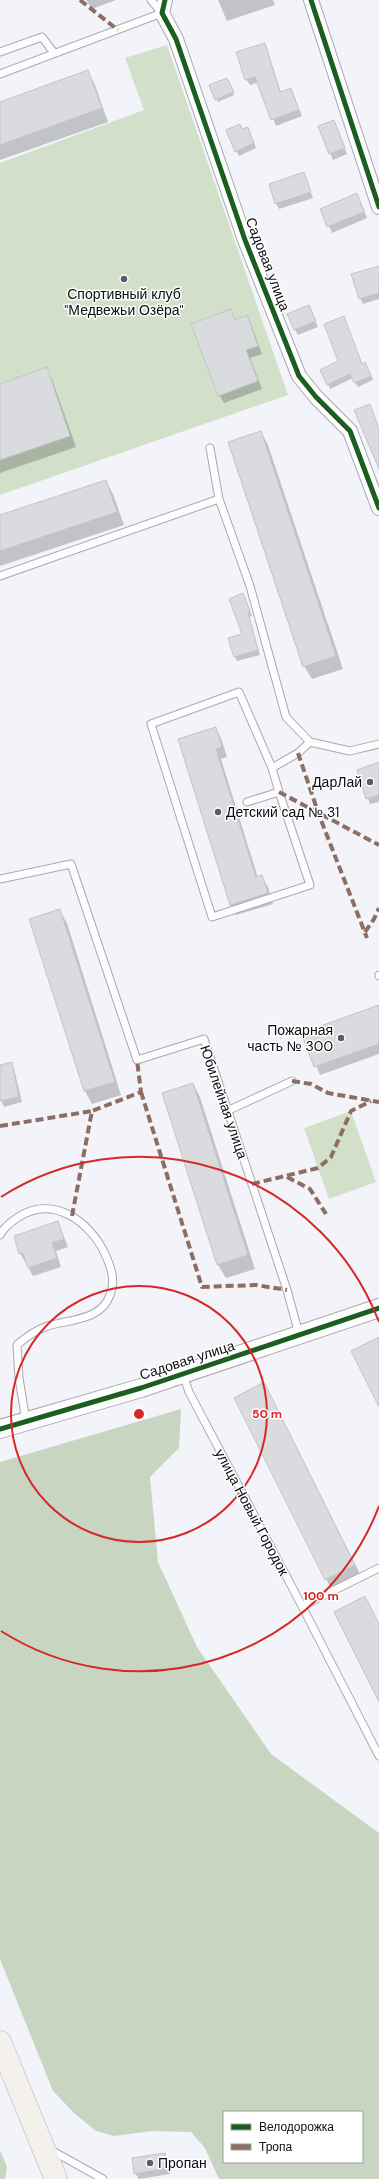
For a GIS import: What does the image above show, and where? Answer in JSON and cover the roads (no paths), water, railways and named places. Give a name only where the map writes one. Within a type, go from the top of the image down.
[{"type":"main road","points":[[0,2042],[56,2179]]},
{"type":"street","points":[[311,0],[379,207]]},
{"type":"street","name":"Садовая улица","points":[[163,7],[176,40],[245,240],[299,376],[316,397],[350,431],[379,508]]},
{"type":"street","name":"Садовая улица","points":[[0,1429],[141,1388],[183,1373],[300,1336],[379,1308]]},
{"type":"lane","points":[[151,0],[163,7]]},
{"type":"lane","points":[[0,74],[163,7]]},
{"type":"lane","points":[[0,52],[42,37],[54,53]]},
{"type":"lane","points":[[210,448],[219,499],[250,586],[286,717],[310,742],[350,751],[379,744]]},
{"type":"lane","points":[[0,576],[219,499]]},
{"type":"lane","points":[[238,692],[272,768],[279,792],[310,885],[212,917],[151,724],[238,692]]},
{"type":"lane","points":[[272,768],[298,753],[310,742]]},
{"type":"lane","points":[[247,802],[279,792]]},
{"type":"lane","name":"Юбилейная улица","points":[[0,879],[71,864],[137,1060],[204,1039],[287,1290],[300,1336]]},
{"type":"lane","points":[[227,1111],[292,1081]]},
{"type":"lane","points":[[0,1235],[11,1222],[24,1213],[36,1208],[63,1211],[87,1226],[100,1242],[112,1267],[113,1285],[110,1295],[99,1309],[81,1319],[57,1322],[42,1328],[17,1345],[19,1378],[26,1421]]},
{"type":"lane","name":"улица Новый Городок","points":[[183,1373],[189,1392],[379,1756]]},
{"type":"lane","points":[[302,1606],[379,1568]]},
{"type":"lane","points":[[41,2144],[103,2179]]},
{"type":"place","name":"Спортивный клуб \"Медвежьи Озёра\"","points":[[124,279]]},
{"type":"place","name":"ДарЛай","points":[[370,782]]},
{"type":"place","name":"Детский сад № 31","points":[[218,812]]},
{"type":"place","name":"Пожарная часть № 300","points":[[341,1038]]},
{"type":"place","name":"Пропан","points":[[150,2163]]}]
